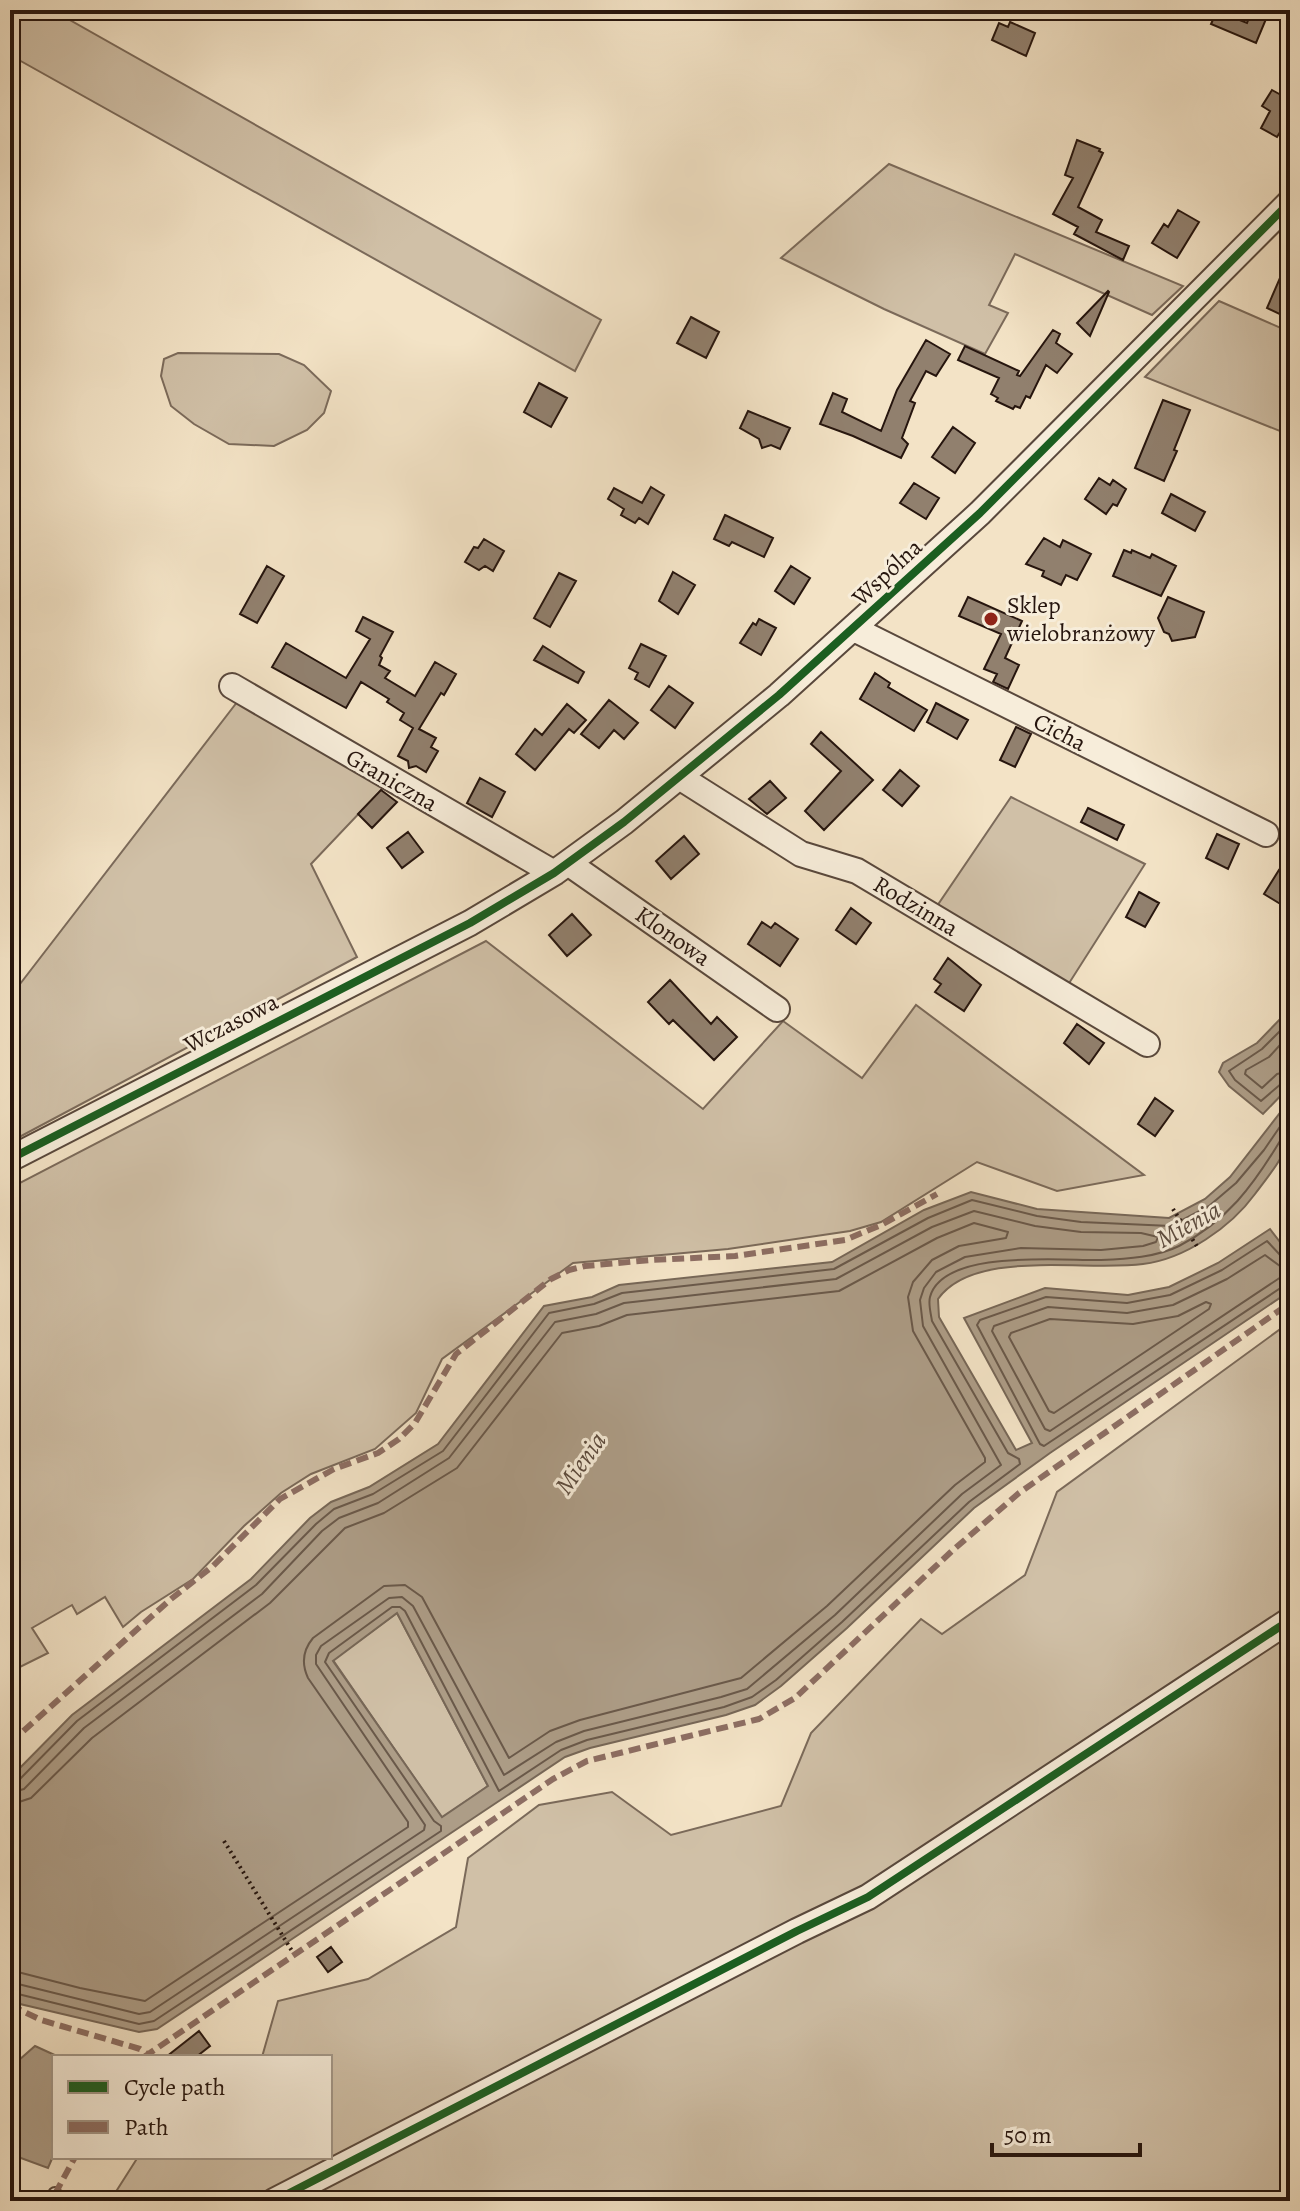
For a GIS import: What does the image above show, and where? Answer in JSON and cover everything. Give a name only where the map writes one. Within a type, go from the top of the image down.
[{"type":"street","name":"Wspólna","points":[[470,923],[561,868],[681,778],[854,629],[980,513],[1290,202]]},
{"type":"street","name":"Cicha","points":[[854,629],[1266,834]]},
{"type":"street","name":"Graniczna","points":[[232,686],[561,868]]},
{"type":"street","name":"Rodzinna","points":[[681,778],[801,854],[857,871],[1147,1044]]},
{"type":"street","name":"Klonowa","points":[[561,868],[777,1009]]},
{"type":"street","name":"Wczasowa","points":[[10,1159],[470,923]]},
{"type":"street","points":[[274,2201],[868,1897],[1290,1620]]},
{"type":"path","points":[[1173,1209],[1198,1248]]},
{"type":"path","points":[[224,1841],[292,1951]]},
{"type":"shaded area","points":[[10,10],[52,10],[601,320],[575,371],[10,55]]},
{"type":"shaded area","points":[[889,164],[1183,286],[1152,315],[1015,254],[989,305],[1008,313],[985,354],[781,258]]},
{"type":"shaded area","points":[[1219,301],[1290,332],[1290,435],[1145,377]]},
{"type":"shaded area","points":[[178,353],[279,354],[304,365],[331,391],[324,413],[307,430],[274,446],[229,444],[194,424],[171,406],[161,376],[164,359]]},
{"type":"shaded area","points":[[241,697],[386,785],[311,864],[357,957],[10,1142],[10,997]]},
{"type":"shaded area","points":[[1011,797],[1145,864],[1066,988],[935,909]]},
{"type":"shaded area","points":[[486,941],[703,1109],[783,1021],[862,1078],[916,1005],[1144,1175],[1057,1191],[977,1162],[881,1222],[850,1231],[728,1249],[573,1263],[442,1359],[416,1413],[375,1449],[311,1474],[281,1493],[193,1579],[123,1627],[105,1597],[77,1614],[72,1605],[32,1628],[48,1653],[10,1672],[10,1188]]},
{"type":"shaded area","points":[[1290,1322],[1290,2201],[110,2201],[137,2159],[332,2159],[332,2055],[263,2055],[278,2001],[368,1979],[456,1927],[468,1858],[539,1805],[612,1792],[671,1835],[781,1806],[811,1733],[921,1619],[942,1634],[1025,1575],[1057,1492]]},
{"type":"shaded area","points":[[397,1613],[488,1786],[442,1818],[333,1660]]},
{"type":"water","points":[[1286,1013],[1290,1015],[1290,1086],[1263,1114],[1229,1086],[1219,1072],[1223,1063],[1257,1043]]},
{"type":"water","name":"Mienia","points":[[1290,1100],[1290,1138],[1278,1163],[1245,1206],[1206,1240],[1175,1256],[1143,1264],[1033,1265],[977,1273],[955,1283],[938,1299],[939,1317],[1016,1450],[1032,1443],[964,1318],[1045,1288],[1128,1295],[1169,1287],[1218,1263],[1270,1229],[1290,1255],[1290,1291],[974,1508],[847,1628],[755,1705],[565,1757],[157,2029],[139,2032],[20,2004],[10,1998],[10,1778],[72,1715],[251,1579],[310,1518],[331,1502],[369,1487],[438,1444],[544,1306],[592,1297],[619,1285],[832,1262],[924,1210],[971,1192],[1037,1209],[1169,1218],[1205,1199],[1230,1177]],"holes":[[[397,1613],[488,1786],[442,1817],[333,1661]]]},
{"type":"water","points":[[35,2046],[55,2055],[52,2055],[52,2159],[48,2168],[10,2154],[10,2068]]},
{"type":"building","points":[[1217,11],[1247,23],[1251,13],[1266,19],[1256,43],[1211,24]]},
{"type":"building","points":[[1010,22],[1035,33],[1026,56],[992,40],[999,23],[1008,27]]},
{"type":"building","points":[[1272,90],[1290,100],[1290,133],[1282,129],[1277,137],[1261,128],[1270,111],[1262,106]]},
{"type":"building","points":[[1077,140],[1103,153],[1078,207],[1102,220],[1096,232],[1129,246],[1123,260],[1074,234],[1078,227],[1053,214],[1073,178],[1065,175]]},
{"type":"building","points":[[1178,210],[1199,222],[1177,258],[1152,243],[1164,224],[1168,227]]},
{"type":"building","points":[[1290,255],[1290,319],[1267,308]]},
{"type":"building","points":[[1109,292],[1090,336],[1077,323]]},
{"type":"building","points":[[691,317],[719,332],[706,358],[677,343]]},
{"type":"building","points":[[1053,330],[1060,334],[1056,343],[1072,354],[1057,373],[1046,365],[1030,398],[1026,396],[1020,408],[1015,406],[1013,409],[996,401],[998,398],[991,394],[999,378],[958,360],[965,346],[1019,371],[1017,375],[1020,376]]},
{"type":"building","points":[[926,340],[950,354],[936,376],[926,371],[910,401],[915,403],[902,438],[908,444],[901,458],[820,424],[833,393],[847,399],[842,412],[881,431],[897,390]]},
{"type":"building","points":[[539,383],[567,398],[551,427],[524,412]]},
{"type":"building","points":[[1163,400],[1190,410],[1164,481],[1135,468]]},
{"type":"building","points":[[748,411],[790,428],[780,449],[771,445],[762,448],[759,439],[740,428]]},
{"type":"building","points":[[953,427],[975,443],[955,473],[932,457]]},
{"type":"building","points":[[1099,478],[1110,485],[1113,480],[1126,489],[1117,506],[1113,504],[1106,514],[1085,499]]},
{"type":"building","points":[[914,483],[939,498],[926,519],[900,503]]},
{"type":"building","points":[[651,487],[664,495],[648,524],[639,518],[635,523],[621,515],[624,509],[608,499],[614,488],[642,503]]},
{"type":"building","points":[[1171,494],[1205,512],[1195,531],[1162,513]]},
{"type":"building","points":[[725,515],[773,538],[764,557],[732,542],[729,546],[714,539]]},
{"type":"building","points":[[1044,538],[1060,547],[1063,540],[1091,554],[1077,580],[1066,575],[1061,585],[1042,576],[1044,571],[1026,564]]},
{"type":"building","points":[[484,539],[504,551],[493,571],[485,566],[479,570],[465,562],[474,547],[478,548]]},
{"type":"building","points":[[1124,550],[1150,558],[1152,554],[1176,566],[1161,596],[1113,576]]},
{"type":"building","points":[[267,566],[284,576],[257,623],[240,614]]},
{"type":"building","points":[[791,566],[810,578],[794,604],[775,591]]},
{"type":"building","points":[[673,572],[695,585],[678,614],[659,601]]},
{"type":"building","points":[[559,573],[576,581],[550,627],[534,618]]},
{"type":"building","points":[[968,597],[1022,621],[1005,658],[1019,665],[1008,689],[993,682],[997,674],[984,669],[1001,634],[959,616]]},
{"type":"building","points":[[1168,597],[1204,612],[1195,637],[1172,641],[1169,634],[1164,632],[1158,618]]},
{"type":"building","points":[[363,617],[393,632],[380,656],[379,665],[390,671],[385,678],[415,696],[435,662],[456,674],[419,729],[436,738],[431,747],[438,751],[426,772],[416,766],[409,768],[408,761],[398,756],[413,728],[400,720],[404,713],[387,702],[389,699],[361,682],[346,708],[272,667],[286,643],[346,678],[370,639],[356,631]]},
{"type":"building","points":[[759,619],[776,628],[761,655],[740,643]]},
{"type":"building","points":[[641,644],[666,656],[649,687],[635,679],[638,673],[629,668]]},
{"type":"building","points":[[543,646],[584,672],[578,683],[534,660]]},
{"type":"building","points":[[875,673],[890,683],[888,687],[927,710],[914,731],[860,699]]},
{"type":"building","points":[[669,686],[693,703],[675,728],[651,710]]},
{"type":"building","points":[[609,700],[638,723],[624,739],[614,730],[599,748],[581,734]]},
{"type":"building","points":[[936,703],[968,720],[957,739],[927,722]]},
{"type":"building","points":[[567,704],[586,720],[574,733],[569,729],[535,770],[516,754],[535,729],[542,735]]},
{"type":"building","points":[[1016,727],[1031,734],[1015,767],[1000,760]]},
{"type":"building","points":[[821,732],[873,780],[824,830],[805,811],[841,771],[811,744]]},
{"type":"building","points":[[900,770],[919,786],[902,806],[883,790]]},
{"type":"building","points":[[480,778],[505,792],[492,817],[467,803]]},
{"type":"building","points":[[770,781],[786,798],[767,814],[749,799]]},
{"type":"building","points":[[381,790],[397,802],[372,828],[358,814]]},
{"type":"building","points":[[1088,808],[1124,825],[1117,840],[1081,822]]},
{"type":"building","points":[[408,832],[423,852],[402,868],[387,848]]},
{"type":"building","points":[[1217,834],[1239,844],[1228,869],[1206,858]]},
{"type":"building","points":[[684,836],[699,854],[671,879],[656,861]]},
{"type":"building","points":[[1279,870],[1290,877],[1290,892],[1282,905],[1264,894]]},
{"type":"building","points":[[1139,892],[1159,903],[1145,927],[1126,917]]},
{"type":"building","points":[[851,908],[871,923],[856,944],[836,930]]},
{"type":"building","points":[[572,914],[591,935],[567,956],[549,935]]},
{"type":"building","points":[[762,922],[771,928],[775,923],[798,939],[780,966],[748,944]]},
{"type":"building","points":[[948,958],[981,985],[964,1011],[935,992],[941,984],[934,979]]},
{"type":"building","points":[[670,980],[711,1024],[717,1017],[737,1037],[714,1060],[673,1020],[669,1024],[648,1002]]},
{"type":"building","points":[[1077,1024],[1104,1043],[1089,1064],[1064,1043]]},
{"type":"building","points":[[1155,1098],[1173,1111],[1155,1136],[1138,1124]]},
{"type":"building","points":[[331,1947],[342,1962],[328,1972],[317,1957]]},
{"type":"building","points":[[199,2031],[210,2046],[199,2055],[169,2055]]},
{"type":"marked path","points":[[10,1743],[171,1599],[213,1566],[280,1499],[334,1469],[378,1453],[399,1439],[415,1423],[456,1354],[551,1279],[585,1266],[735,1256],[845,1240],[881,1225],[937,1194]]},
{"type":"marked path","points":[[147,2055],[553,1779],[587,1761],[759,1719],[795,1698],[952,1551],[1019,1493],[1290,1303]]},
{"type":"marked path","points":[[10,2005],[41,2020],[140,2049],[147,2054]]},
{"type":"marked path","points":[[55,2194],[74,2159]]},
{"type":"cycle path","points":[[10,1159],[470,923],[554,873],[624,822],[779,695],[980,513],[1290,202]]},
{"type":"cycle path","points":[[274,2201],[868,1897],[1290,1620]]},
{"type":"place","name":"Sklep wielobranżowy","points":[[991,619]]}]
